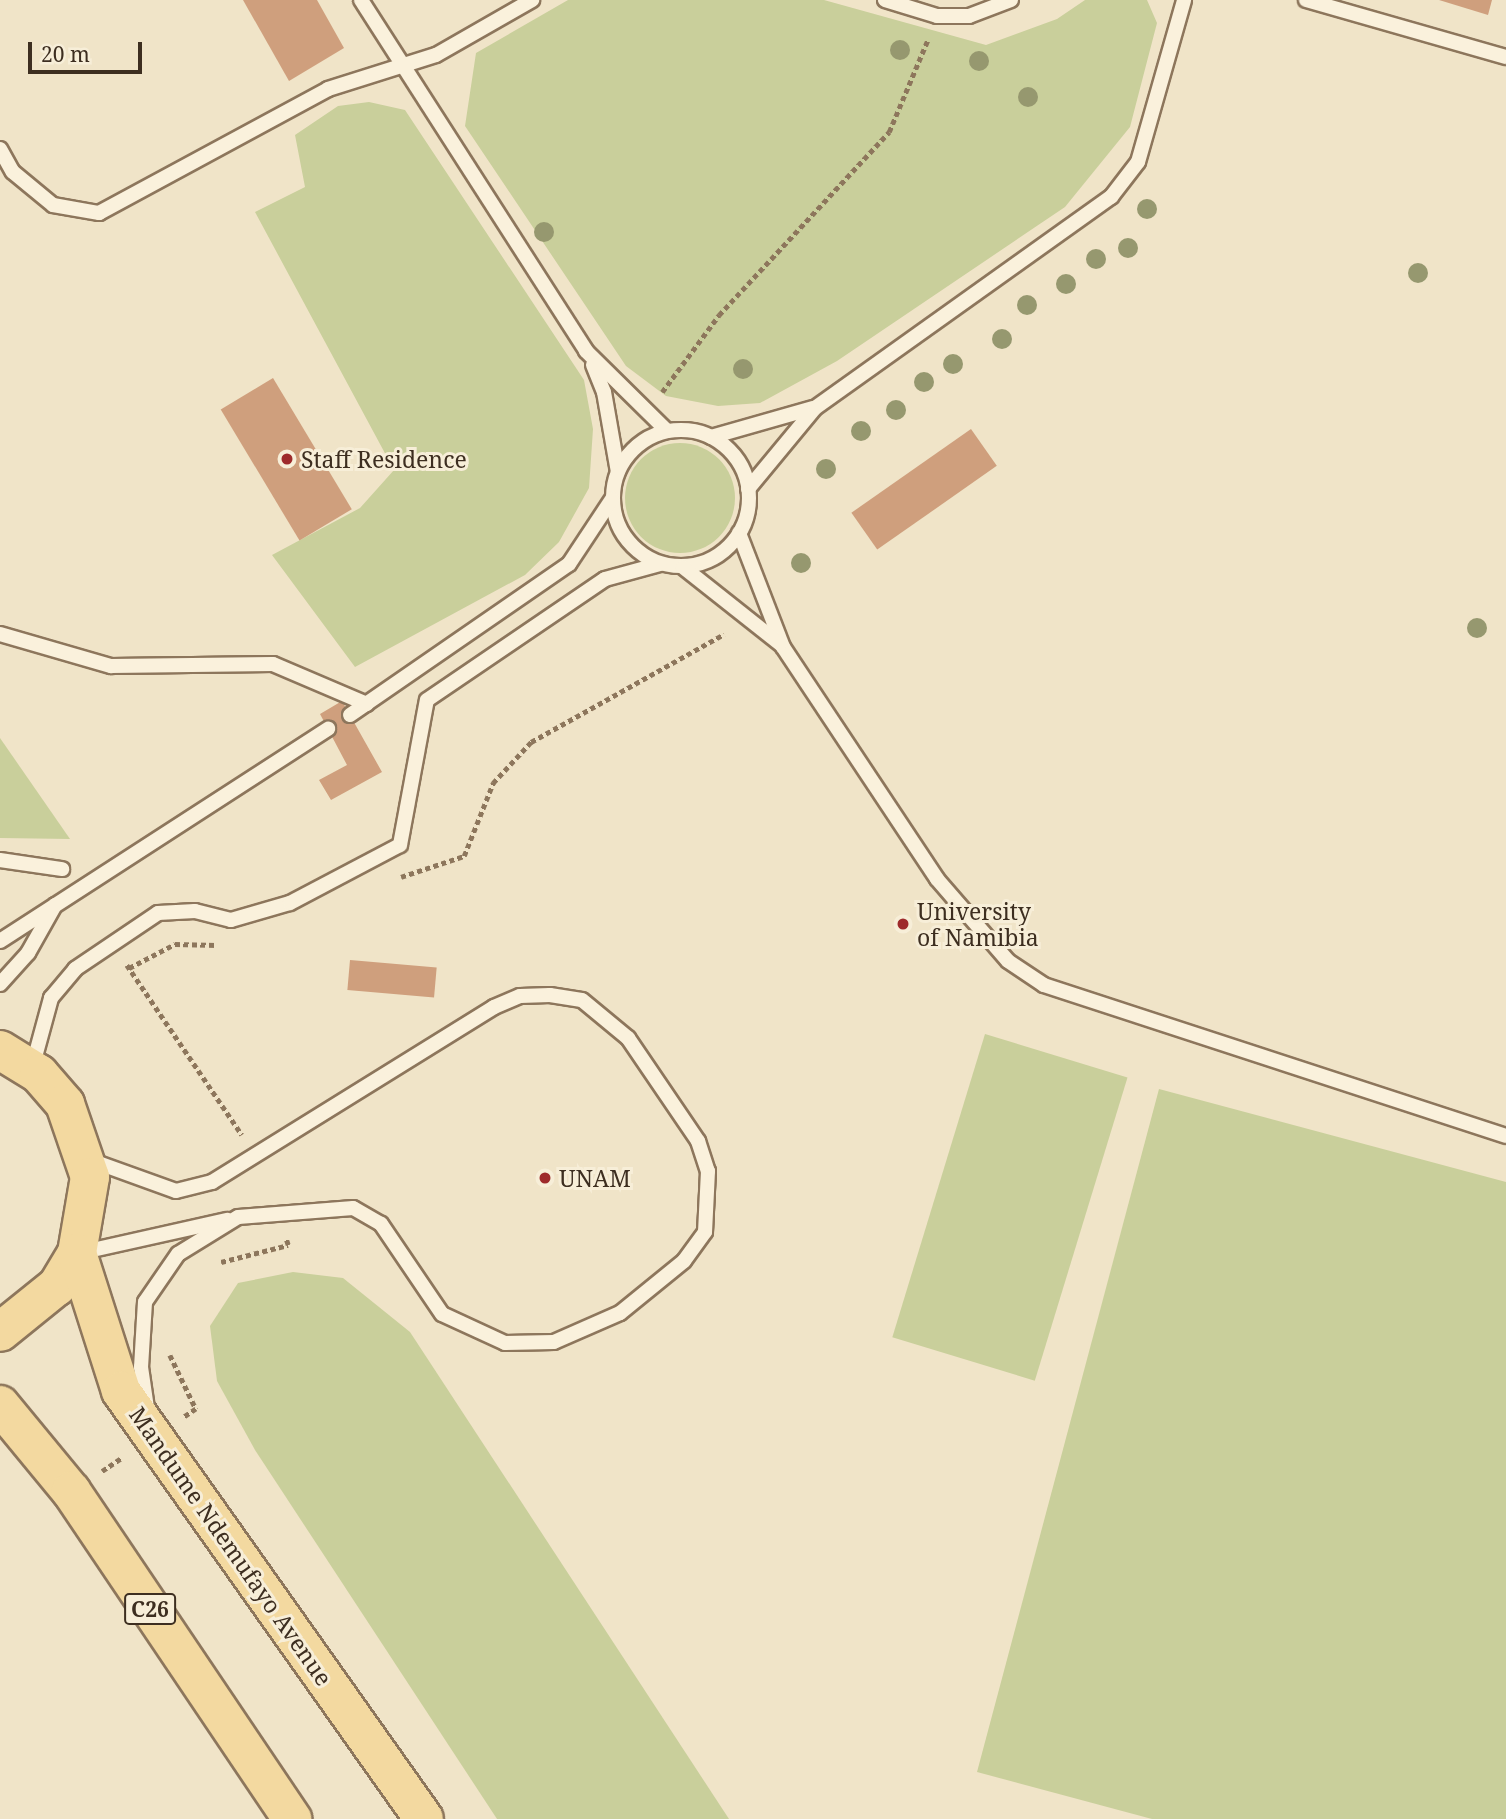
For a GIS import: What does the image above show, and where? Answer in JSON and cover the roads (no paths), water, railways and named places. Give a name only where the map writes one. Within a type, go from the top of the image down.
[{"type":"main road","points":[[9,1327],[57,1286],[77,1253],[88,1216],[86,1158],[65,1104],[16,1060]]},
{"type":"main road","name":"Mandume Ndemufayo Avenue","points":[[77,1253],[121,1391],[424,1819]]},
{"type":"main road","name":"C26","points":[[0,1405],[71,1492],[292,1819]]},
{"type":"lane","points":[[350,715],[569,564],[612,498],[618,472],[604,391],[586,351],[361,0]]},
{"type":"lane","points":[[0,149],[13,172],[53,205],[99,213],[328,89],[436,55],[532,0]]},
{"type":"lane","points":[[885,0],[937,16],[969,16],[1011,0]]},
{"type":"lane","points":[[1184,0],[1138,162],[1111,197],[815,408],[748,489],[739,533],[783,647],[937,879],[1008,961],[1056,990],[1506,1136]]},
{"type":"lane","points":[[1306,0],[1506,57]]},
{"type":"lane","points":[[586,351],[648,409],[667,431]]},
{"type":"lane","points":[[618,472],[647,439],[667,431],[711,437],[815,408]]},
{"type":"lane","points":[[711,437],[729,450],[748,489]]},
{"type":"lane","points":[[612,498],[624,537],[660,564]]},
{"type":"lane","points":[[16,1060],[51,998],[75,969],[158,913],[195,911],[231,920],[290,903],[400,845],[427,700],[605,579],[660,564],[683,567],[705,562],[739,533]]},
{"type":"lane","points":[[683,567],[752,618],[783,647]]},
{"type":"lane","points":[[0,634],[111,666],[273,664],[367,704]]},
{"type":"lane","points":[[0,941],[328,729]]},
{"type":"lane","points":[[0,860],[62,869]]},
{"type":"lane","points":[[0,984],[29,953],[56,903]]},
{"type":"lane","points":[[77,1253],[280,1209],[353,1208],[382,1224],[442,1314],[505,1343],[554,1342],[620,1314],[684,1261],[705,1232],[711,1200],[698,1140],[628,1038],[582,1000],[550,995],[520,996],[494,1007],[257,1157],[212,1182],[176,1191],[86,1158]]},
{"type":"lane","points":[[150,1431],[141,1367],[145,1302],[178,1254],[238,1217]]},
{"type":"place","name":"Staff Residence","points":[[287,459]]},
{"type":"place","name":"University of Namibia","points":[[903,924]]},
{"type":"place","name":"UNAM","points":[[545,1178]]}]
